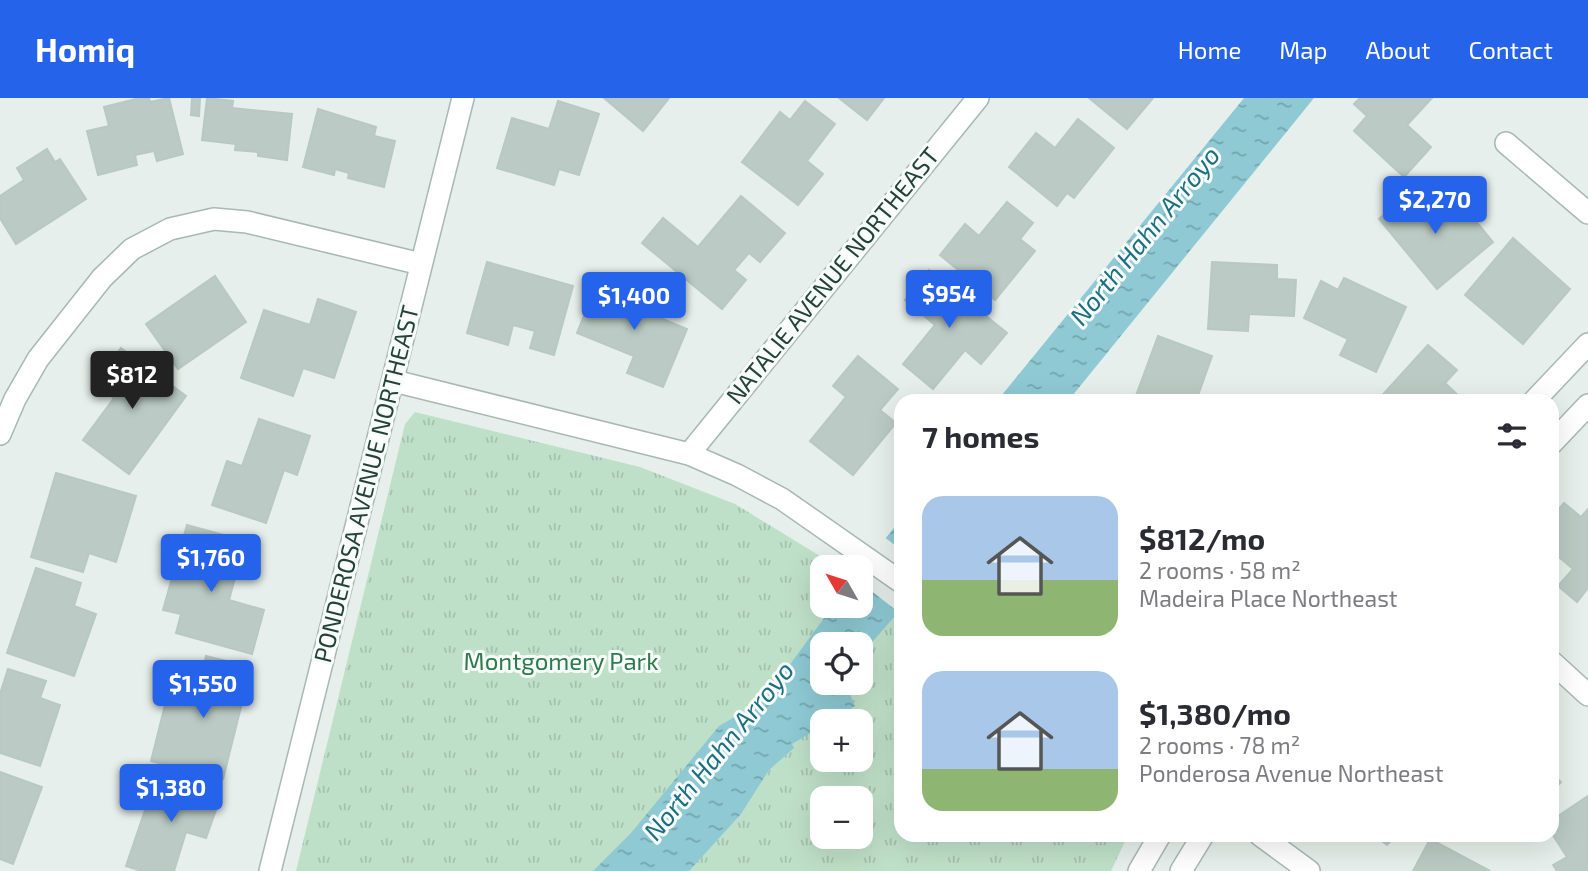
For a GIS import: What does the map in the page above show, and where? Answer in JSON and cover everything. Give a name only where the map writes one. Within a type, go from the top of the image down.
[{"type":"street","name":"PONDEROSA AVENUE NORTHEAST","points":[[270,871],[463,98]]},
{"type":"street","name":"NATALIE AVENUE NORTHEAST","points":[[689,454],[978,98]]},
{"type":"street","points":[[1506,143],[1588,213]]},
{"type":"street","points":[[0,434],[15,399],[38,359],[102,278],[132,249],[170,229],[214,219],[247,222],[421,264]]},
{"type":"street","points":[[1541,394],[1588,344]]},
{"type":"street","points":[[394,380],[689,454],[782,499],[894,577]]},
{"type":"street","points":[[1559,436],[1588,405]]},
{"type":"street","points":[[1559,668],[1588,695]]},
{"type":"street","points":[[1139,871],[1156,842]]},
{"type":"street","points":[[1181,871],[1199,842]]},
{"type":"street","points":[[1270,842],[1309,871]]},
{"type":"green space","name":"Montgomery Park","points":[[415,412],[640,467],[735,504],[818,555],[810,555],[810,618],[873,618],[873,592],[894,609],[894,842],[1125,842],[1111,871],[296,871],[405,424]]},
{"type":"water","name":"North Hahn Arroyo","points":[[1244,98],[1314,98],[1074,394],[1003,394]]},
{"type":"water","points":[[894,528],[894,617],[873,641],[873,632],[814,632],[824,618],[873,618],[872,555]]},
{"type":"water","name":"North Hahn Arroyo","points":[[810,637],[810,695],[850,695],[855,706],[850,709],[810,709],[810,733],[792,744],[794,748],[769,770],[741,814],[689,871],[593,871],[631,833],[719,726],[754,706],[758,708]]},
{"type":"pier","points":[[883,536],[894,545],[894,609],[873,592],[873,555],[868,555]]},
{"type":"building","points":[[149,98],[150,102],[169,98],[183,154],[157,161],[154,151],[135,155],[137,165],[98,175],[87,131],[109,126],[104,107]]},
{"type":"building","points":[[192,98],[200,98],[199,116],[191,115]]},
{"type":"building","points":[[207,98],[233,101],[232,108],[292,114],[287,160],[258,156],[258,152],[235,150],[236,144],[202,140]]},
{"type":"building","points":[[604,98],[669,98],[643,131]]},
{"type":"building","points":[[839,98],[884,98],[867,120]]},
{"type":"building","points":[[1089,98],[1153,98],[1127,129]]},
{"type":"building","points":[[1360,98],[1432,98],[1407,125],[1431,147],[1404,177],[1354,131],[1367,116],[1354,104]]},
{"type":"building","points":[[558,101],[599,114],[579,175],[559,169],[554,185],[497,168],[512,118],[549,129]]},
{"type":"building","points":[[805,101],[835,124],[807,161],[823,174],[798,205],[742,162],[780,112],[790,120]]},
{"type":"building","points":[[318,109],[376,127],[374,136],[395,141],[384,187],[348,178],[349,173],[335,169],[334,175],[303,167]]},
{"type":"building","points":[[1078,119],[1114,148],[1074,198],[1067,193],[1057,206],[1009,167],[1036,133],[1055,148]]},
{"type":"building","points":[[47,149],[55,162],[60,159],[86,199],[16,244],[0,218],[0,196],[24,180],[17,168]]},
{"type":"building","points":[[1421,184],[1455,224],[1469,213],[1493,242],[1437,289],[1379,219]]},
{"type":"building","points":[[741,196],[785,233],[760,262],[749,253],[734,270],[746,280],[722,309],[642,243],[663,218],[698,247]]},
{"type":"building","points":[[1007,202],[1033,223],[1020,239],[1035,251],[995,300],[940,255],[965,224],[979,236]]},
{"type":"building","points":[[1513,238],[1570,289],[1523,344],[1465,295]]},
{"type":"building","points":[[487,262],[573,286],[554,355],[530,348],[535,331],[513,325],[508,345],[467,333]]},
{"type":"building","points":[[1212,262],[1277,265],[1277,279],[1296,280],[1294,316],[1249,314],[1248,331],[1208,329]]},
{"type":"building","points":[[929,270],[1007,333],[981,364],[965,350],[933,389],[903,364],[935,325],[905,300]]},
{"type":"building","points":[[215,276],[246,322],[178,369],[146,324]]},
{"type":"building","points":[[1344,278],[1406,307],[1376,372],[1340,355],[1348,339],[1304,318],[1321,281],[1338,290]]},
{"type":"building","points":[[615,281],[652,296],[646,312],[687,329],[663,387],[627,373],[634,356],[577,333],[592,296],[606,302]]},
{"type":"building","points":[[318,299],[356,312],[334,378],[303,368],[293,396],[241,378],[264,310],[310,325]]},
{"type":"building","points":[[1158,336],[1212,356],[1198,394],[1137,394]]},
{"type":"building","points":[[1428,345],[1457,370],[1445,383],[1457,394],[1383,394]]},
{"type":"building","points":[[121,348],[186,396],[129,474],[83,440],[114,398],[94,384]]},
{"type":"building","points":[[858,356],[898,389],[880,410],[894,421],[894,425],[853,475],[810,441],[846,397],[833,386]]},
{"type":"building","points":[[259,419],[310,436],[297,475],[284,470],[266,523],[212,505],[227,461],[242,466]]},
{"type":"building","points":[[56,473],[136,496],[116,562],[89,553],[83,572],[31,557]]},
{"type":"building","points":[[1564,503],[1581,517],[1588,509],[1588,588],[1577,602],[1559,587],[1573,569],[1559,557],[1559,509]]},
{"type":"building","points":[[187,525],[227,536],[222,551],[241,556],[229,600],[264,610],[252,654],[176,633],[181,614],[163,610]]},
{"type":"building","points":[[36,568],[81,583],[74,606],[96,614],[74,676],[7,653]]},
{"type":"building","points":[[206,656],[251,667],[223,779],[151,761],[170,685],[197,691]]},
{"type":"building","points":[[8,669],[46,681],[40,698],[60,705],[40,766],[0,753],[0,694]]},
{"type":"building","points":[[0,772],[42,787],[13,864],[0,859]]},
{"type":"building","points":[[157,775],[221,796],[206,838],[186,832],[174,871],[141,871],[126,866]]},
{"type":"building","points":[[1588,796],[1588,871],[1557,871],[1553,865],[1567,857],[1557,842],[1559,815]]},
{"type":"building","points":[[1428,842],[1436,842],[1490,871],[1413,871]]}]
